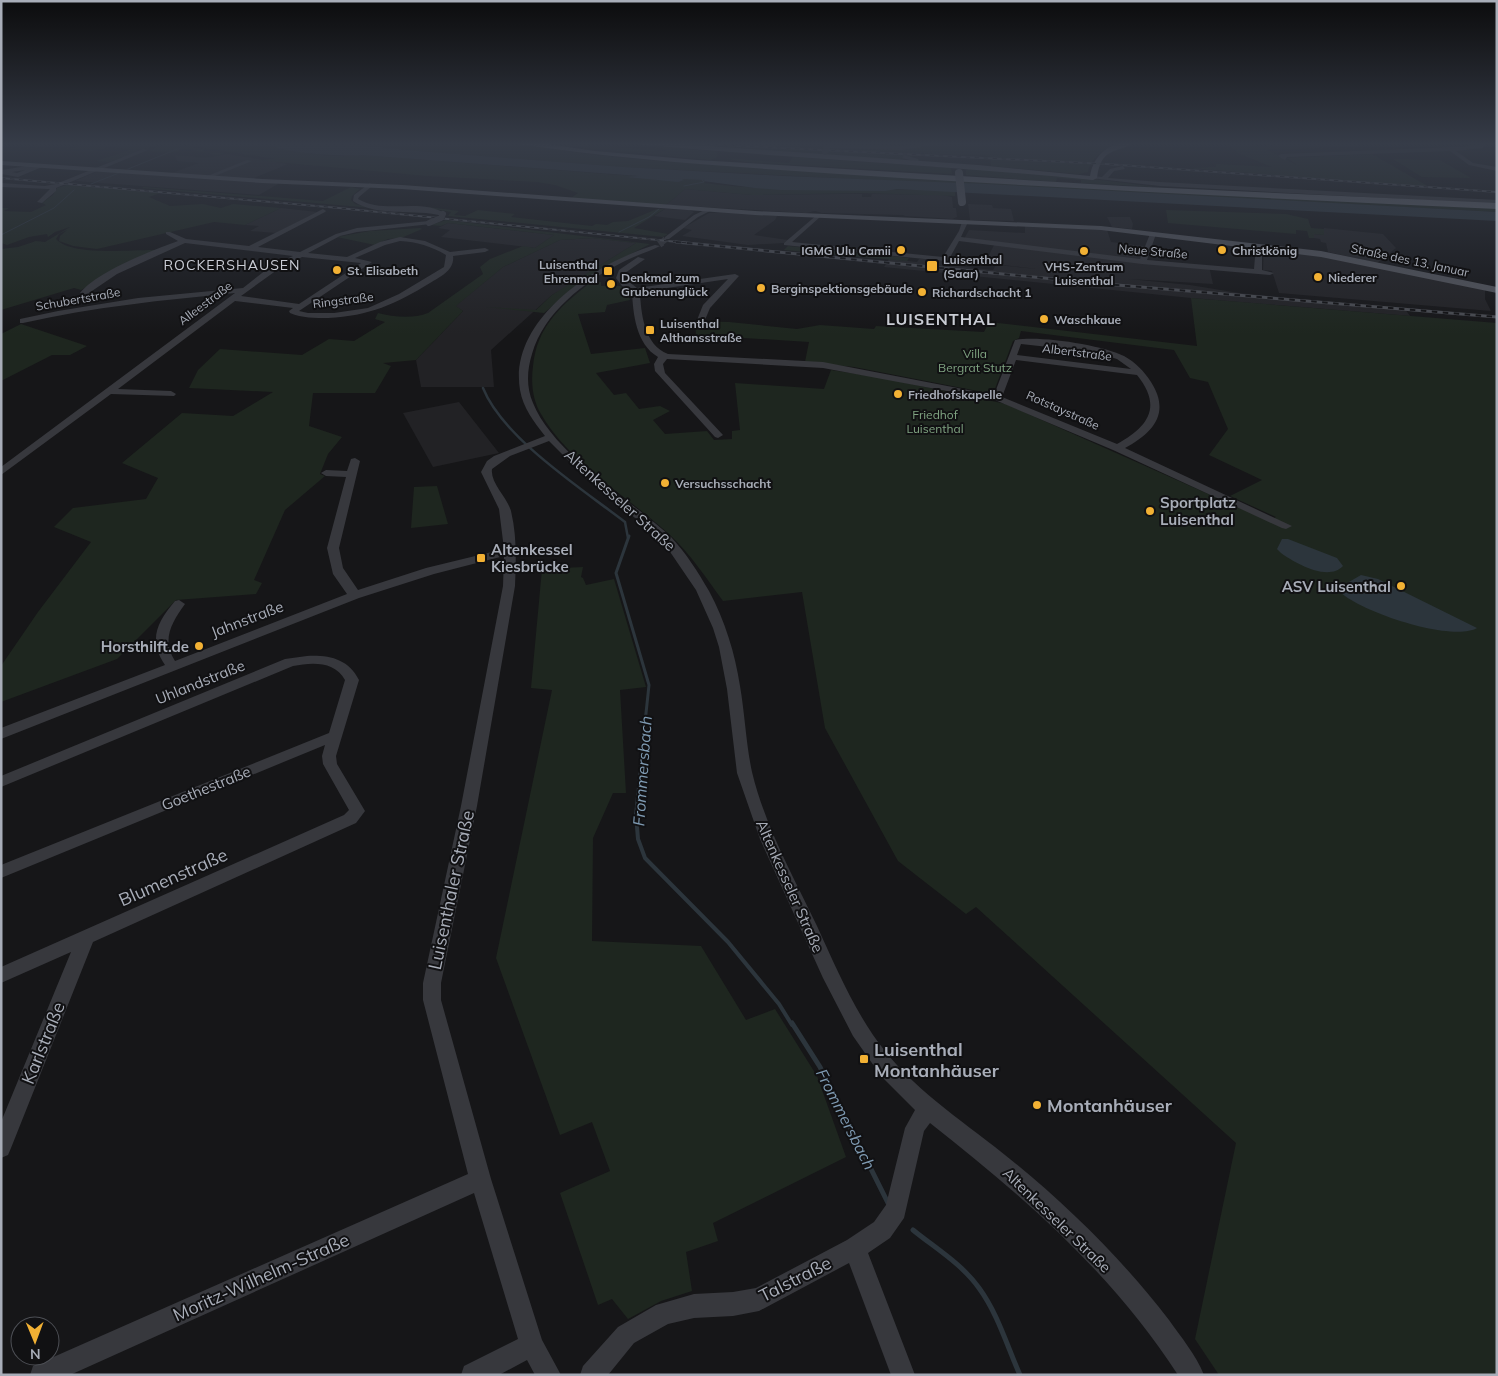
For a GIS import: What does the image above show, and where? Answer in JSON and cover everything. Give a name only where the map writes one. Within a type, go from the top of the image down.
[{"type":"main road","name":"Straße des 13. Januar","points":[[662,206],[702,212],[818,216],[964,212],[1330,256],[1497,290]]},
{"type":"main road","points":[[963,206],[964,212]]},
{"type":"street","name":"Alleestraße","points":[[1,472],[274,268],[329,238],[348,232],[429,224],[441,218],[443,214],[430,210],[368,206]]},
{"type":"street","points":[[251,248],[323,211]]},
{"type":"street","points":[[667,238],[702,212]]},
{"type":"street","points":[[818,216],[786,244],[945,259],[962,232],[964,212]]},
{"type":"street","points":[[168,233],[184,240],[350,258],[368,262],[300,306]]},
{"type":"street","points":[[1142,262],[1152,234]]},
{"type":"street","points":[[350,258],[390,240],[399,239],[438,247],[449,254],[485,250]]},
{"type":"street","name":"Schubertstraße","points":[[138,300],[97,298],[84,293],[88,287],[184,240]]},
{"type":"street","name":"Neue Straße","points":[[957,240],[1142,262],[1270,272]]},
{"type":"street","name":"Altenkesseler Straße","points":[[626,258],[646,256],[658,245],[640,251],[626,258],[596,275],[546,316],[528,351],[524,377],[525,395],[532,413],[552,437],[580,465],[666,538],[702,588],[712,607],[730,666],[740,751],[748,784],[775,859],[848,1010],[873,1052],[904,1087],[998,1163],[1074,1233],[1152,1317],[1192,1375]]},
{"type":"street","points":[[1258,271],[1259,246]]},
{"type":"street","name":"Ringstraße","points":[[300,306],[294,313],[324,316],[378,308],[445,269],[449,265],[449,254]]},
{"type":"street","points":[[646,256],[620,275],[622,282],[636,290],[716,277],[735,276],[706,307],[701,320]]},
{"type":"street","name":"Schubertstraße","points":[[23,321],[65,311],[138,300],[244,290]]},
{"type":"street","points":[[636,290],[641,326],[648,342],[656,352],[665,356]]},
{"type":"street","name":"Ringstraße","points":[[234,298],[300,306]]},
{"type":"street","name":"Albertstraße","points":[[997,398],[1018,342],[1081,348],[1115,355],[1128,362],[1140,373],[1156,398],[1156,414],[1145,430],[1131,442],[1117,448]]},
{"type":"street","points":[[665,356],[658,361],[657,365],[661,374],[718,435]]},
{"type":"street","name":"Rotstaystraße","points":[[665,356],[823,365],[997,398],[1117,448],[1286,526]]},
{"type":"street","name":"Albertstraße","points":[[1012,356],[1140,373]]},
{"type":"street","points":[[109,391],[171,394]]},
{"type":"street","name":"Luisenthaler Straße","points":[[549,1375],[532,1345],[480,1179],[432,1000],[432,983],[478,759],[509,586],[510,551],[504,506],[486,474],[487,468],[492,462],[515,450],[552,437]]},
{"type":"street","points":[[355,461],[333,548],[334,563],[339,575],[355,595]]},
{"type":"street","points":[[326,473],[351,474]]},
{"type":"street","name":"Jahnstraße","points":[[1,734],[355,595],[430,571],[510,551]]},
{"type":"street","points":[[172,666],[162,649],[162,637],[168,617],[179,604]]},
{"type":"street","name":"Uhlandstraße","points":[[1,782],[290,662],[302,660],[318,659],[336,664],[350,673],[352,680],[334,736]]},
{"type":"street","name":"Blumenstraße","points":[[1,975],[350,819],[357,811],[330,764],[329,756],[334,736]]},
{"type":"street","name":"Goethestraße","points":[[1,872],[334,736]]},
{"type":"street","name":"Karlstraße","points":[[1,1148],[86,937]]},
{"type":"street","name":"Talstraße","points":[[592,1375],[626,1335],[664,1313],[694,1306],[733,1304],[759,1299],[855,1248],[882,1230],[896,1210],[915,1128],[928,1108]]},
{"type":"street","name":"Moritz-Wilhelm-Straße","points":[[42,1375],[480,1179]]},
{"type":"street","points":[[855,1248],[903,1375]]},
{"type":"street","points":[[473,1375],[532,1345]]},
{"type":"shaded area","points":[[687,206],[953,206],[956,208],[957,217],[952,219],[903,215],[822,213],[815,211],[806,213]]},
{"type":"shaded area","points":[[968,206],[992,206],[993,208],[1011,209],[1014,221],[970,220]]},
{"type":"shaded area","points":[[1220,206],[1391,206],[1497,212],[1497,221]]},
{"type":"shaded area","points":[[281,208],[317,212],[276,233],[250,231],[259,226],[245,225]]},
{"type":"shaded area","points":[[665,209],[694,212],[685,220],[654,216]]},
{"type":"shaded area","points":[[722,212],[777,216],[775,220],[754,235],[788,240],[784,243],[748,245],[682,236],[692,230],[683,228],[709,213]]},
{"type":"shaded area","points":[[1107,217],[1130,217],[1133,224],[1132,229],[1112,227]]},
{"type":"shaded area","points":[[448,223],[554,235],[535,248],[441,237],[450,230],[438,228]]},
{"type":"shaded area","points":[[1025,226],[1107,230],[1111,242],[1151,247],[1146,260],[1209,266],[1213,284],[1129,279],[1190,285],[1239,293],[1405,309],[1410,316],[1191,298],[884,267],[889,259],[917,262],[919,259],[923,259],[957,262],[959,263],[958,266],[993,270],[996,265],[1038,269],[985,263],[995,243],[964,239],[969,230],[1025,233]]},
{"type":"shaded area","points":[[1324,228],[1383,234],[1396,248],[1377,263],[1328,252],[1326,243],[1314,238],[1314,234],[1324,235]]},
{"type":"shaded area","points":[[592,238],[636,243],[591,271],[590,274],[552,295],[491,350],[494,387],[421,387],[416,360],[463,311],[455,306],[503,267],[560,240]]},
{"type":"shaded area","points":[[1264,247],[1304,252],[1485,289],[1485,299],[1491,311],[1279,293],[1272,271],[1263,270]]},
{"type":"shaded area","points":[[459,402],[499,453],[433,467],[403,413]]},
{"type":"shaded area","points":[[1282,539],[1288,539],[1337,558],[1343,566],[1337,570],[1320,572],[1303,566],[1277,549]]},
{"type":"shaded area","points":[[1361,575],[1378,579],[1477,628],[1464,631],[1447,631],[1403,622],[1361,605],[1345,596],[1335,587],[1342,586]]},
{"type":"green space","points":[[43,206],[213,206],[221,208],[226,206],[260,206],[281,208],[245,225],[214,222],[97,249],[73,246],[59,241],[60,236],[67,230],[59,234],[56,239],[64,245],[75,248],[104,251],[158,250],[81,290],[74,288],[1,310],[1,249],[18,247],[36,241],[45,242],[70,227],[55,232],[48,237],[47,234],[29,237],[7,245],[1,243],[1,208],[9,208],[4,211],[31,212]]},
{"type":"green space","points":[[1385,206],[1465,206],[1497,208],[1497,212]]},
{"type":"green space","points":[[428,207],[459,211],[454,215],[465,216],[478,210],[515,214],[511,217],[592,226],[628,221],[657,209],[664,209],[634,228],[668,234],[663,237],[448,216],[451,212]]},
{"type":"green space","points":[[1166,210],[1286,214],[1308,219],[1311,228],[1324,229],[1324,235],[1314,234],[1314,238],[1309,238],[1307,231],[1296,230],[1296,234],[1168,223]]},
{"type":"green space","points":[[446,220],[650,244],[598,271],[544,313],[486,307],[536,310],[552,295],[636,243],[592,238],[560,240],[503,267],[456,306],[463,311],[416,360],[383,363],[391,366],[375,393],[313,393],[309,426],[342,437],[328,454],[320,474],[325,476],[285,510],[254,580],[262,583],[256,594],[176,600],[117,659],[1,702],[1,666],[38,612],[91,542],[54,527],[73,508],[146,499],[158,478],[122,463],[182,413],[233,416],[273,392],[189,388],[198,370],[220,349],[302,355],[329,339],[354,341],[385,322],[375,319],[378,313],[403,317],[428,313],[483,274],[480,267],[490,259],[523,246],[535,248],[554,235],[448,223],[441,226],[431,225]]},
{"type":"green space","points":[[422,229],[401,238],[388,239],[375,245],[337,237],[370,231]]},
{"type":"green space","points":[[788,246],[909,258],[907,261],[784,250]]},
{"type":"green space","points":[[592,281],[601,282],[601,286],[620,286],[627,290],[630,300],[607,305],[605,312],[578,314],[591,354],[645,348],[650,363],[596,373],[614,395],[626,393],[639,409],[660,406],[670,411],[653,420],[665,434],[707,431],[714,440],[732,439],[732,431],[740,430],[735,383],[824,389],[831,370],[883,378],[1006,404],[1269,521],[1276,517],[1230,496],[1262,480],[1209,455],[1228,429],[1208,382],[1190,378],[1174,350],[1021,331],[1019,338],[1013,341],[993,394],[854,367],[805,362],[809,342],[696,335],[695,321],[729,322],[797,329],[820,325],[874,329],[876,326],[984,332],[989,322],[1197,346],[1191,298],[1497,323],[1497,1375],[1219,1375],[1195,1339],[1236,1143],[976,907],[966,914],[898,861],[825,728],[802,592],[723,601],[692,559],[671,536],[583,464],[553,431],[541,414],[534,396],[532,378],[535,352],[545,328],[553,317],[567,302]]},
{"type":"green space","points":[[21,324],[87,346],[70,355],[52,355],[1,381],[1,334]]},
{"type":"green space","points":[[437,486],[448,524],[411,528],[414,487]]},
{"type":"green space","points":[[583,567],[581,577],[586,585],[614,579],[646,687],[620,690],[626,793],[613,793],[593,838],[592,941],[701,946],[746,1020],[775,1009],[817,1076],[846,1157],[713,1223],[718,1241],[686,1252],[692,1291],[661,1301],[628,1319],[612,1299],[598,1305],[560,1193],[610,1171],[592,1122],[560,1135],[496,958],[552,690],[531,688],[542,569]]},
{"type":"waterway","points":[[1,235],[56,206]]},
{"type":"waterway","name":"Frommersbach","points":[[619,232],[649,217],[659,209]]},
{"type":"waterway","name":"Frommersbach","points":[[483,388],[493,407],[525,444],[566,478],[625,522],[628,538]]},
{"type":"waterway","name":"Frommersbach","points":[[629,536],[616,573],[649,685],[642,751]]},
{"type":"waterway","name":"Frommersbach","points":[[643,750],[636,815],[638,839],[645,858],[728,942],[779,1004],[792,1025]]},
{"type":"waterway","name":"Frommersbach","points":[[792,1023],[820,1067],[888,1203]]},
{"type":"waterway","name":"Frommersbach","points":[[913,1230],[965,1271],[979,1288],[997,1319],[1020,1375]]},
{"type":"tunnel","points":[[661,243],[667,238]]},
{"type":"railway","points":[[319,206],[688,243]]},
{"type":"railway","points":[[676,242],[1105,284],[1497,317]]},
{"type":"place","name":"IGMG Ulu Camii","points":[[901,250]]},
{"type":"place","name":"Christkönig","points":[[1222,250]]},
{"type":"place","name":"VHS-Zentrum Luisenthal","points":[[1084,251]]},
{"type":"place","name":"Luisenthal (Saar)","points":[[932,266]]},
{"type":"place","name":"St. Elisabeth","points":[[337,270]]},
{"type":"place","name":"Luisenthal Ehrenmal","points":[[608,271]]},
{"type":"place","name":"Niederer","points":[[1318,277]]},
{"type":"place","name":"Denkmal zum Grubenunglück","points":[[611,284]]},
{"type":"place","name":"Berginspektionsgebäude","points":[[761,288]]},
{"type":"place","name":"Richardschacht 1","points":[[922,292]]},
{"type":"place","name":"Waschkaue","points":[[1044,319]]},
{"type":"place","name":"Luisenthal Althansstraße","points":[[650,330]]},
{"type":"place","name":"Friedhofskapelle","points":[[898,394]]},
{"type":"place","name":"Versuchsschacht","points":[[665,483]]},
{"type":"place","name":"Sportplatz Luisenthal","points":[[1150,511]]},
{"type":"place","name":"Altenkessel Kiesbrücke","points":[[481,558]]},
{"type":"place","name":"ASV Luisenthal","points":[[1401,586]]},
{"type":"place","name":"Horsthilft.de","points":[[199,646]]},
{"type":"place","name":"Luisenthal Montanhäuser","points":[[864,1059]]},
{"type":"place","name":"Montanhäuser","points":[[1037,1105]]},
{"type":"district","name":"ROCKERSHAUSEN","points":[[232,265]]},
{"type":"district","name":"LUISENTHAL","points":[[941,319]]},
{"type":"park label","name":"Villa Bergrat Stutz","points":[[975,360]]},
{"type":"park label","name":"Friedhof Luisenthal","points":[[935,421]]}]
